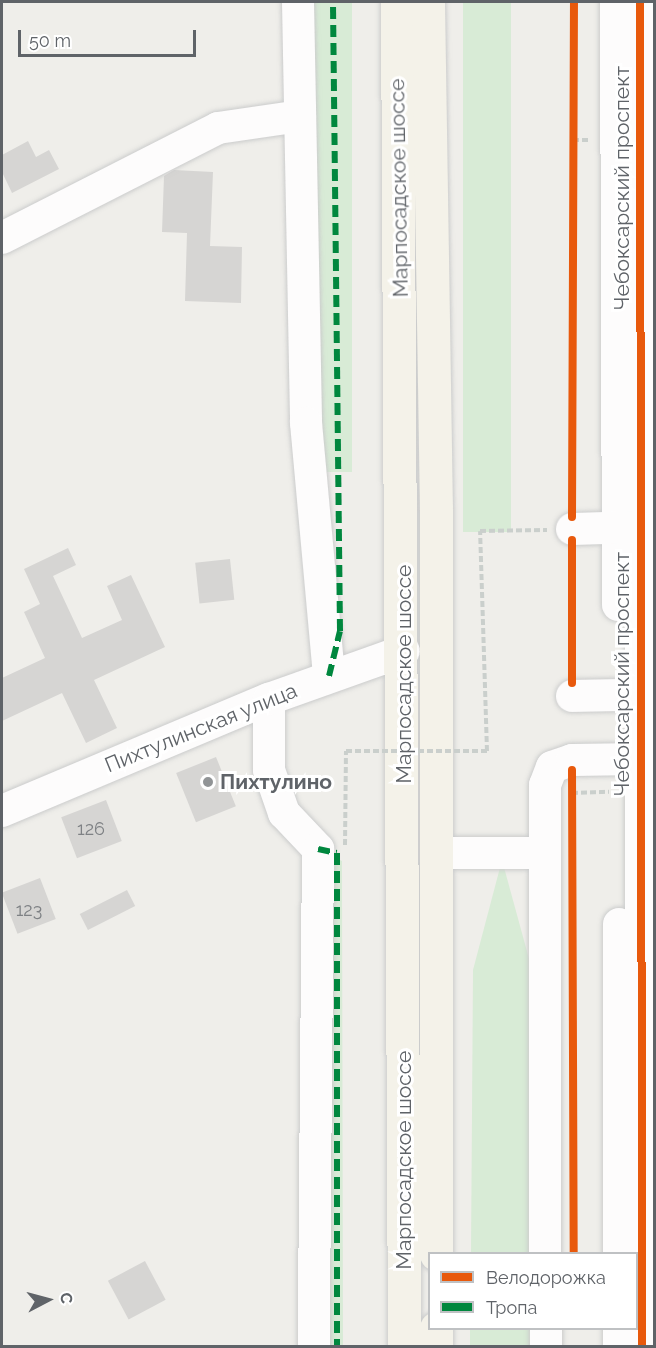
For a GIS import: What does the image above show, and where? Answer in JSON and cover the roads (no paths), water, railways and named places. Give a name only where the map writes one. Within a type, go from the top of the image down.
[{"type":"main road","name":"Марпосадское шоссе","points":[[397,2],[404,651],[404,1347]]},
{"type":"main road","name":"Марпосадское шоссе","points":[[428,2],[436,853],[436,1252]]},
{"type":"main road","points":[[436,1330],[436,1347]]},
{"type":"street","points":[[298,2],[306,423],[329,676]]},
{"type":"street","name":"Чебоксарский проспект","points":[[616,2],[629,528],[637,581],[630,759],[619,1252]]},
{"type":"street","name":"Чебоксарский проспект","points":[[629,528],[640,2]]},
{"type":"street","points":[[2,238],[218,128],[300,116]]},
{"type":"street","points":[[572,525],[629,528]]},
{"type":"street","name":"Чебоксарский проспект","points":[[637,581],[619,695],[648,841],[648,1066],[642,1347]]},
{"type":"street","name":"Пихтулинская улица","points":[[2,811],[269,699],[404,651]]},
{"type":"street","points":[[572,689],[619,695]]},
{"type":"street","points":[[269,699],[269,770],[284,813],[318,849],[314,1347]]},
{"type":"street","points":[[545,1252],[543,853],[545,785],[552,767],[572,760],[630,759]]},
{"type":"street","points":[[436,853],[543,853]]},
{"type":"street","points":[[546,1330],[546,1347]]},
{"type":"street","points":[[619,1330],[619,1347]]},
{"type":"place","name":"Пихтулино","points":[[208,782]]}]
